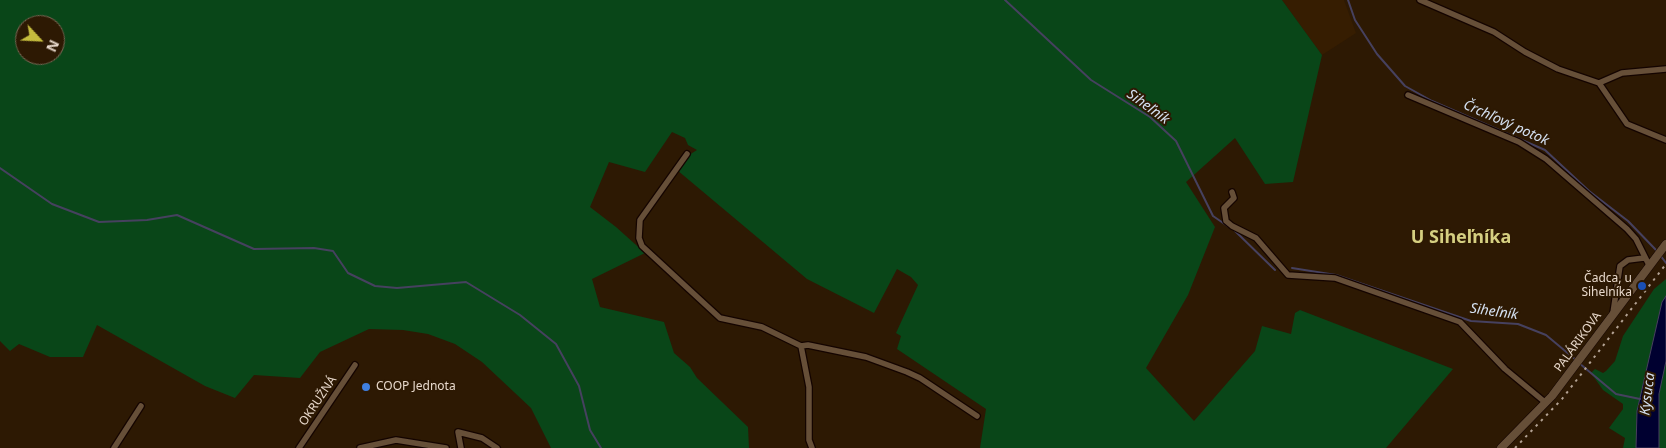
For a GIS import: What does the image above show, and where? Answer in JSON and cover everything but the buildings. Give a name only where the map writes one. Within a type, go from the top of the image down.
[{"type":"main road","name":"PALÁRIKOVA","points":[[1502,448],[1546,403],[1613,313],[1646,262],[1654,258],[1664,246]]},
{"type":"street","points":[[1420,0],[1494,32],[1525,52],[1558,69],[1599,83],[1627,124],[1666,140]]},
{"type":"street","points":[[1599,83],[1622,73],[1666,69]]},
{"type":"street","points":[[1408,96],[1519,142],[1546,159],[1627,229],[1638,244],[1646,262]]},
{"type":"street","points":[[687,154],[640,220],[639,238],[642,246],[720,318],[762,327],[801,346],[808,345],[866,357],[906,372],[920,378],[977,416]]},
{"type":"street","points":[[1232,192],[1234,198],[1224,208],[1226,221],[1256,238],[1288,275],[1335,278],[1460,322],[1505,369],[1546,403]]},
{"type":"street","points":[[1613,313],[1620,266],[1628,260],[1646,262]]},
{"type":"street","points":[[801,346],[808,387],[809,440],[812,448]]},
{"type":"street","name":"OKRUŽNÁ","points":[[299,448],[355,365]]},
{"type":"street","points":[[114,448],[141,406]]},
{"type":"street","points":[[461,448],[458,432],[482,438],[497,448]]},
{"type":"street","points":[[360,448],[396,440],[446,448]]},
{"type":"shaded area","points":[[1282,0],[1344,0],[1356,33],[1322,55]]},
{"type":"green space","points":[[0,0],[1282,0],[1322,55],[1293,182],[1265,184],[1235,138],[1186,182],[1215,227],[1188,295],[1146,368],[1194,421],[1255,351],[1262,326],[1291,334],[1295,313],[1300,310],[1453,369],[1386,448],[980,448],[986,409],[897,349],[901,336],[896,333],[918,285],[911,277],[897,269],[874,313],[807,279],[677,170],[689,155],[697,150],[688,145],[685,138],[672,132],[645,172],[609,162],[590,207],[645,253],[592,279],[600,307],[664,322],[674,353],[748,427],[749,448],[551,448],[531,408],[482,362],[455,344],[428,334],[403,330],[369,329],[320,352],[300,378],[254,375],[235,398],[205,386],[97,325],[83,357],[50,357],[19,344],[10,351],[0,341]]},
{"type":"green space","points":[[1666,279],[1666,296],[1662,302],[1637,411],[1636,448],[1623,448],[1625,438],[1609,428],[1623,409],[1623,404],[1603,390],[1591,373],[1595,369],[1603,373],[1615,361],[1623,336],[1654,289]]},
{"type":"green space","points":[[1666,361],[1666,448],[1659,448],[1659,394]]},
{"type":"water","name":"Kysuca","points":[[1666,296],[1666,361],[1659,394],[1659,448],[1636,448],[1637,411],[1662,302]]},
{"type":"waterway","name":"Siheľník","points":[[1005,0],[1091,80],[1150,117],[1176,141],[1213,216],[1229,227]]},
{"type":"waterway","name":"Črchľový potok","points":[[1348,0],[1355,20],[1377,54],[1405,86],[1432,101],[1545,150],[1589,191],[1628,221],[1657,251]]},
{"type":"waterway","points":[[0,168],[52,204],[99,222],[147,220],[177,215],[254,249],[314,248],[333,251],[348,273],[375,286],[397,288],[466,282],[520,315],[556,344],[579,386],[590,430],[601,448]]},
{"type":"waterway","name":"Siheľník","points":[[1233,229],[1275,270]]},
{"type":"waterway","name":"Črchľový potok","points":[[1660,255],[1666,263]]},
{"type":"waterway","name":"Siheľník","points":[[1292,268],[1336,275],[1471,321],[1518,324],[1546,335],[1576,360]]},
{"type":"waterway","name":"Siheľník","points":[[1579,363],[1616,394],[1640,399]]},
{"type":"railway","points":[[1515,448],[1562,399],[1666,264]]},
{"type":"place","name":"Čadca, u Sihelníka","points":[[1642,286]]},
{"type":"place","name":"COOP Jednota","points":[[366,387]]},
{"type":"district","name":"U Siheľníka","points":[[1461,238]]}]
